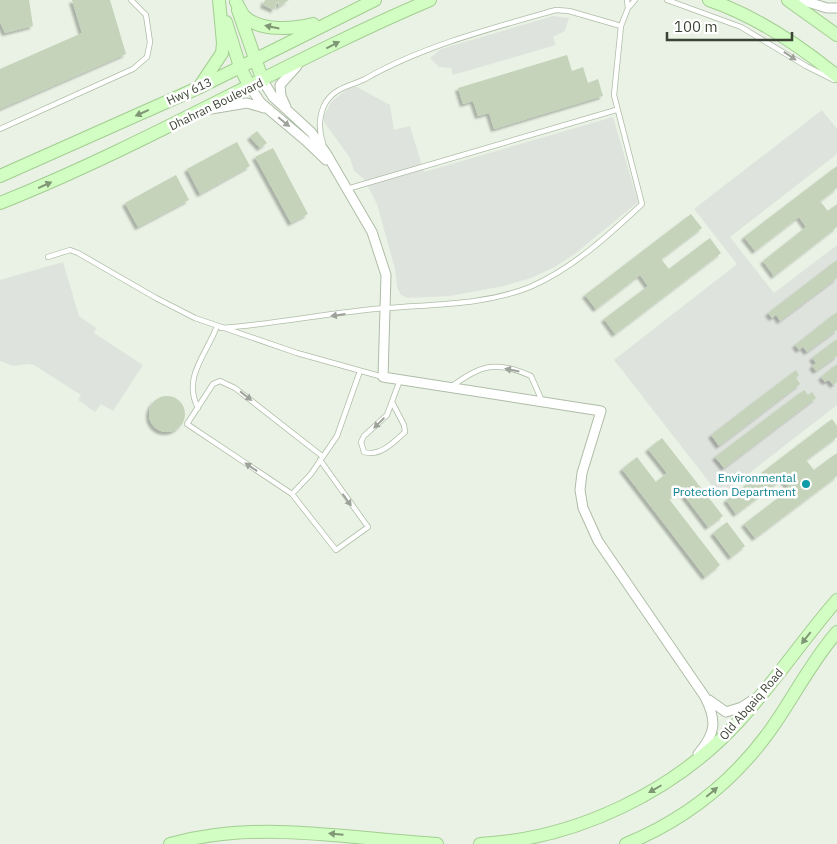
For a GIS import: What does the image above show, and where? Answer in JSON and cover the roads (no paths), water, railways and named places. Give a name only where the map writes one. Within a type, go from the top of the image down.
[{"type":"main road","points":[[219,0],[240,67],[250,87]]},
{"type":"main road","points":[[200,87],[222,53],[223,43],[219,0]]},
{"type":"main road","name":"Hwy 613","points":[[2,174],[200,87],[375,0]]},
{"type":"main road","name":"Dhahran Boulevard","points":[[0,203],[92,164],[430,0]]},
{"type":"main road","points":[[709,0],[742,14],[789,39],[837,76]]},
{"type":"main road","points":[[788,0],[837,35]]},
{"type":"main road","points":[[235,1],[244,16],[250,20],[284,29],[337,19]]},
{"type":"main road","points":[[235,1],[263,81]]},
{"type":"main road","name":"Old Abqaiq Road","points":[[480,844],[543,835],[593,819],[645,794],[685,769],[739,722],[837,600]]},
{"type":"main road","name":"Old Abqaiq Road","points":[[626,844],[682,815],[728,780],[767,736],[837,632]]},
{"type":"main road","points":[[170,844],[218,834],[280,831],[437,844]]},
{"type":"street","points":[[801,0],[827,8],[837,8]]},
{"type":"street","points":[[296,118],[283,102],[280,85],[302,61]]},
{"type":"street","points":[[263,81],[273,97],[311,132],[326,153],[372,232],[386,275],[383,377],[601,411],[582,473],[580,490],[583,508],[598,541],[705,697],[713,713],[713,730],[709,739],[685,769]]},
{"type":"street","points":[[250,87],[261,103],[305,140],[333,167]]},
{"type":"street","points":[[204,110],[247,103],[270,110]]},
{"type":"street","points":[[705,697],[719,709],[726,712],[733,710],[754,699],[777,675]]},
{"type":"lane","points":[[0,129],[133,69],[147,57],[150,42],[146,15],[131,0]]},
{"type":"lane","points":[[627,0],[628,8]]},
{"type":"lane","points":[[219,327],[260,325],[386,308],[454,304],[528,287],[564,269],[642,204],[616,110],[614,80],[621,26],[628,8],[635,0]]},
{"type":"lane","points":[[667,0],[740,26],[806,66],[837,81]]},
{"type":"lane","points":[[326,153],[320,135],[323,111],[326,102],[334,93],[422,52],[556,10],[569,11],[621,26]]},
{"type":"lane","points":[[347,188],[616,110]]},
{"type":"lane","points":[[48,257],[70,250],[195,318],[383,377]]},
{"type":"lane","points":[[198,408],[193,398],[194,371],[219,327]]},
{"type":"lane","points":[[451,388],[478,369],[488,366],[517,370],[531,376],[542,402]]},
{"type":"lane","points":[[292,494],[306,480],[337,436],[360,371]]},
{"type":"lane","points":[[392,402],[404,425],[405,432],[378,452],[370,454],[364,452],[361,442],[364,436],[387,415],[400,380]]},
{"type":"lane","points":[[220,381],[235,388],[321,458],[368,527],[336,550],[292,494],[187,424],[198,408],[213,384],[220,381]]},
{"type":"place","name":"Environmental Protection Department","points":[[806,484]]}]
